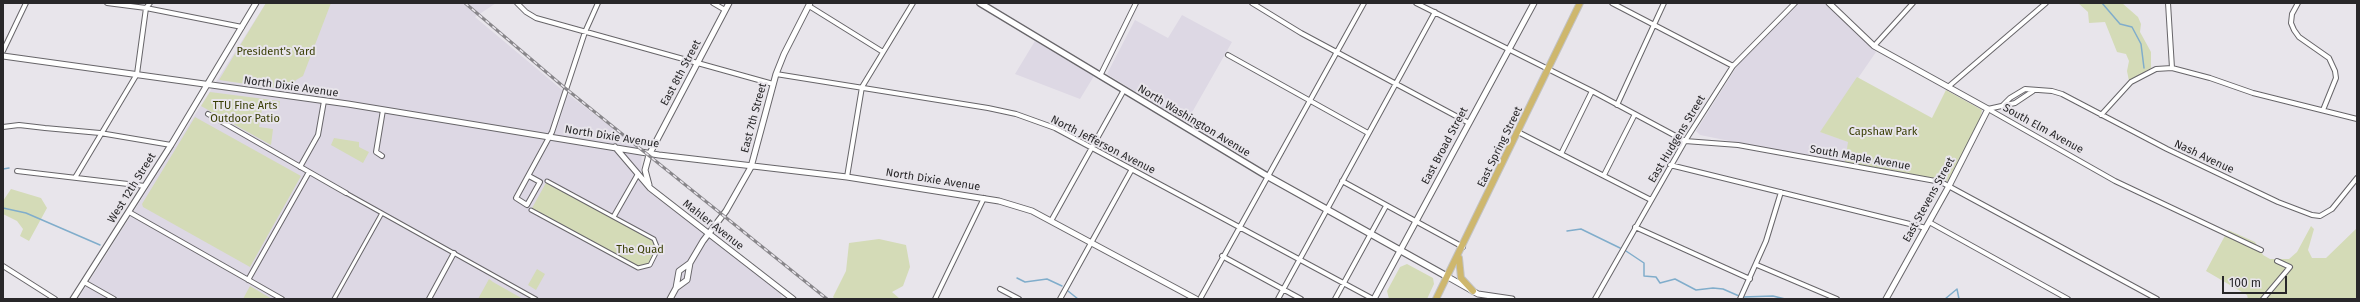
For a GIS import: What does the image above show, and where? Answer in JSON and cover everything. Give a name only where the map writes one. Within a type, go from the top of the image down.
[{"type":"main road","name":"North Washington Avenue","points":[[980,3],[1326,211],[1448,277]]},
{"type":"main road","name":"East Spring Street","points":[[1436,299],[1463,247],[1580,3]]},
{"type":"main road","points":[[1459,255],[1458,270],[1461,278],[1476,295]]},
{"type":"street","points":[[3,51],[26,3]]},
{"type":"street","points":[[107,3],[146,8],[242,27]]},
{"type":"street","points":[[76,176],[100,133],[138,74],[146,8],[150,3]]},
{"type":"street","name":"West 12th Street","points":[[73,299],[171,145],[256,3]]},
{"type":"street","points":[[517,3],[526,12],[535,17],[697,64],[773,84]]},
{"type":"street","points":[[529,176],[540,182],[527,205],[516,199],[550,138],[585,32],[598,3]]},
{"type":"street","points":[[713,3],[725,10]]},
{"type":"street","name":"East 8th Street","points":[[650,153],[729,3]]},
{"type":"street","points":[[847,177],[862,87],[913,3]]},
{"type":"street","points":[[1100,76],[1136,3]]},
{"type":"street","points":[[1252,3],[1336,52],[1469,123]]},
{"type":"street","points":[[1200,299],[1238,227],[1364,3]]},
{"type":"street","name":"South Maple Avenue","points":[[1416,3],[1592,91],[1684,141],[1738,145],[1941,182],[2157,299]]},
{"type":"street","name":"East Broad Street","points":[[1373,299],[1534,3]]},
{"type":"street","points":[[1612,3],[1733,66]]},
{"type":"street","points":[[1617,105],[1664,3]]},
{"type":"street","name":"East Hudgens Street","points":[[1595,299],[1684,141],[1733,66],[1795,3]]},
{"type":"street","name":"South Elm Avenue","points":[[1829,3],[1874,46],[2115,181],[2261,250]]},
{"type":"street","points":[[1874,46],[1913,3]]},
{"type":"street","points":[[1948,87],[2046,3]]},
{"type":"street","points":[[2168,3],[2172,68]]},
{"type":"street","points":[[2298,3],[2292,14],[2291,23],[2294,30],[2299,37],[2329,58],[2335,71],[2336,78],[2323,110]]},
{"type":"street","points":[[809,4],[883,52]]},
{"type":"street","name":"East 7th Street","points":[[690,263],[708,234],[726,211],[751,167],[776,74],[809,4]]},
{"type":"street","points":[[1278,299],[1435,12]]},
{"type":"street","points":[[1228,55],[1368,133]]},
{"type":"street","name":"North Dixie Avenue","points":[[3,56],[138,74],[207,86],[324,101],[615,148],[751,167],[847,177],[984,198],[1018,206],[1051,221],[1196,299]]},
{"type":"street","points":[[2101,115],[2131,82],[2156,69],[2172,68],[2210,78],[2253,94],[2357,119]]},
{"type":"street","name":"North Jefferson Avenue","points":[[776,74],[862,87],[1016,114],[1055,128],[1373,299]]},
{"type":"street","points":[[1051,221],[1124,90]]},
{"type":"street","name":"Nash Avenue","points":[[2003,105],[2018,92],[2025,90],[2052,91],[2062,94],[2167,149],[2308,214],[2320,216],[2332,209],[2357,178]]},
{"type":"street","points":[[1562,154],[1592,91]]},
{"type":"street","name":"Nash Avenue","points":[[1988,109],[2015,103],[2033,91]]},
{"type":"street","points":[[300,167],[318,135],[324,101]]},
{"type":"street","name":"East Stevens Street","points":[[1886,299],[1949,186],[1988,109]]},
{"type":"street","points":[[382,156],[376,152],[383,110]]},
{"type":"street","points":[[208,114],[536,299]]},
{"type":"street","points":[[1604,175],[1634,114]]},
{"type":"street","points":[[3,127],[19,125],[100,133],[171,145]]},
{"type":"street","points":[[1518,132],[1651,200]]},
{"type":"street","name":"Mahler Avenue","points":[[615,148],[650,188],[785,297],[793,299]]},
{"type":"street","points":[[636,151],[644,156],[645,170],[650,188]]},
{"type":"street","points":[[645,170],[650,153]]},
{"type":"street","points":[[1670,165],[1926,228]]},
{"type":"street","points":[[1060,299],[1090,241],[1132,169]]},
{"type":"street","points":[[17,171],[76,176],[145,186]]},
{"type":"street","points":[[248,280],[309,172]]},
{"type":"street","points":[[614,216],[638,174]]},
{"type":"street","points":[[531,210],[638,268],[650,265],[657,253],[654,239],[547,181]]},
{"type":"street","points":[[1342,181],[1463,247]]},
{"type":"street","points":[[1740,299],[1757,265],[1781,192]]},
{"type":"street","points":[[935,299],[984,198]]},
{"type":"street","points":[[1336,299],[1386,206]]},
{"type":"street","points":[[129,212],[282,299]]},
{"type":"street","points":[[334,299],[382,213]]},
{"type":"street","points":[[1929,222],[2068,299]]},
{"type":"street","points":[[1635,227],[1750,279]]},
{"type":"street","points":[[429,299],[454,253]]},
{"type":"street","points":[[1222,256],[1301,299]]},
{"type":"street","points":[[2263,299],[2290,267],[2278,261]]},
{"type":"street","points":[[676,288],[687,280],[690,263]]},
{"type":"street","points":[[670,299],[676,288],[680,271],[690,263]]},
{"type":"street","points":[[1757,265],[1837,299]]},
{"type":"street","points":[[3,267],[55,299]]},
{"type":"street","points":[[1448,277],[1476,295],[1511,299]]},
{"type":"street","points":[[84,282],[114,299]]},
{"type":"street","points":[[1000,289],[1019,299]]},
{"type":"shaded area","points":[[266,3],[496,3],[475,17],[561,89],[642,150],[641,171],[648,191],[780,292],[782,299],[78,299]]},
{"type":"shaded area","points":[[1798,3],[1827,3],[1876,52],[1821,132],[1849,142],[1845,162],[1700,135],[1696,131],[1739,63]]},
{"type":"shaded area","points":[[1182,15],[1232,42],[1186,123],[1107,74],[1135,20],[1168,38]]},
{"type":"shaded area","points":[[1035,41],[1094,76],[1080,99],[1015,74]]},
{"type":"green space","name":"President's Yard","points":[[266,3],[331,3],[303,76],[296,80],[288,90],[219,80]]},
{"type":"green space","points":[[2078,3],[2122,3],[2138,17],[2141,24],[2140,32],[2151,52],[2151,68],[2129,81],[2127,71],[2129,61],[2126,54],[2117,52],[2105,22],[2089,23],[2088,12]]},
{"type":"green space","name":"Capshaw Park","points":[[1857,77],[1932,118],[1946,90],[1982,110],[1980,119],[1948,181],[1845,162],[1848,142],[1820,132]]},
{"type":"green space","name":"TTU Fine Arts Outdoor Patio","points":[[210,92],[280,101],[279,108],[276,107],[275,111],[262,109],[259,127],[273,129],[271,145],[201,106]]},
{"type":"green space","points":[[195,117],[301,176],[250,267],[143,207],[142,204]]},
{"type":"green space","points":[[334,138],[359,142],[359,147],[369,152],[363,163],[331,145]]},
{"type":"green space","name":"The Quad","points":[[547,181],[654,239],[658,249],[650,265],[638,268],[531,210]]},
{"type":"green space","points":[[11,189],[41,198],[47,208],[29,241],[20,236],[23,229],[17,221],[3,214],[3,201]]},
{"type":"green space","points":[[2311,226],[2314,229],[2308,250],[2312,258],[2326,258],[2357,228],[2357,299],[2248,299],[2247,295],[2206,271],[2228,230],[2255,242],[2263,255],[2270,259],[2289,259],[2297,252]]},
{"type":"green space","points":[[879,239],[906,245],[910,267],[903,286],[892,292],[900,299],[835,299],[833,297],[846,271],[849,243]]},
{"type":"green space","points":[[1407,264],[1433,278],[1434,284],[1427,299],[1389,299],[1387,291],[1400,267]]},
{"type":"green space","points":[[537,269],[545,274],[536,290],[528,285]]},
{"type":"green space","points":[[489,279],[493,282],[523,299],[478,299]]},
{"type":"green space","points":[[250,286],[272,299],[243,299]]},
{"type":"waterway","points":[[2102,3],[2120,24],[2132,27],[2141,44],[2144,68]]},
{"type":"waterway","points":[[3,169],[9,168]]},
{"type":"waterway","points":[[3,208],[26,213],[100,245]]},
{"type":"waterway","points":[[1567,231],[1581,229],[1620,248]]},
{"type":"waterway","points":[[1626,251],[1644,263],[1644,276],[1656,277],[1660,283],[1675,279],[1696,290],[1713,288],[1723,289],[1739,296]]},
{"type":"waterway","points":[[1017,278],[1025,282],[1047,279],[1062,286]]},
{"type":"waterway","points":[[1945,299],[1957,289],[1959,299]]},
{"type":"waterway","points":[[1068,291],[1078,299]]},
{"type":"waterway","points":[[1743,297],[1773,296],[1785,299]]},
{"type":"railway","points":[[465,3],[565,88],[827,299]]}]
